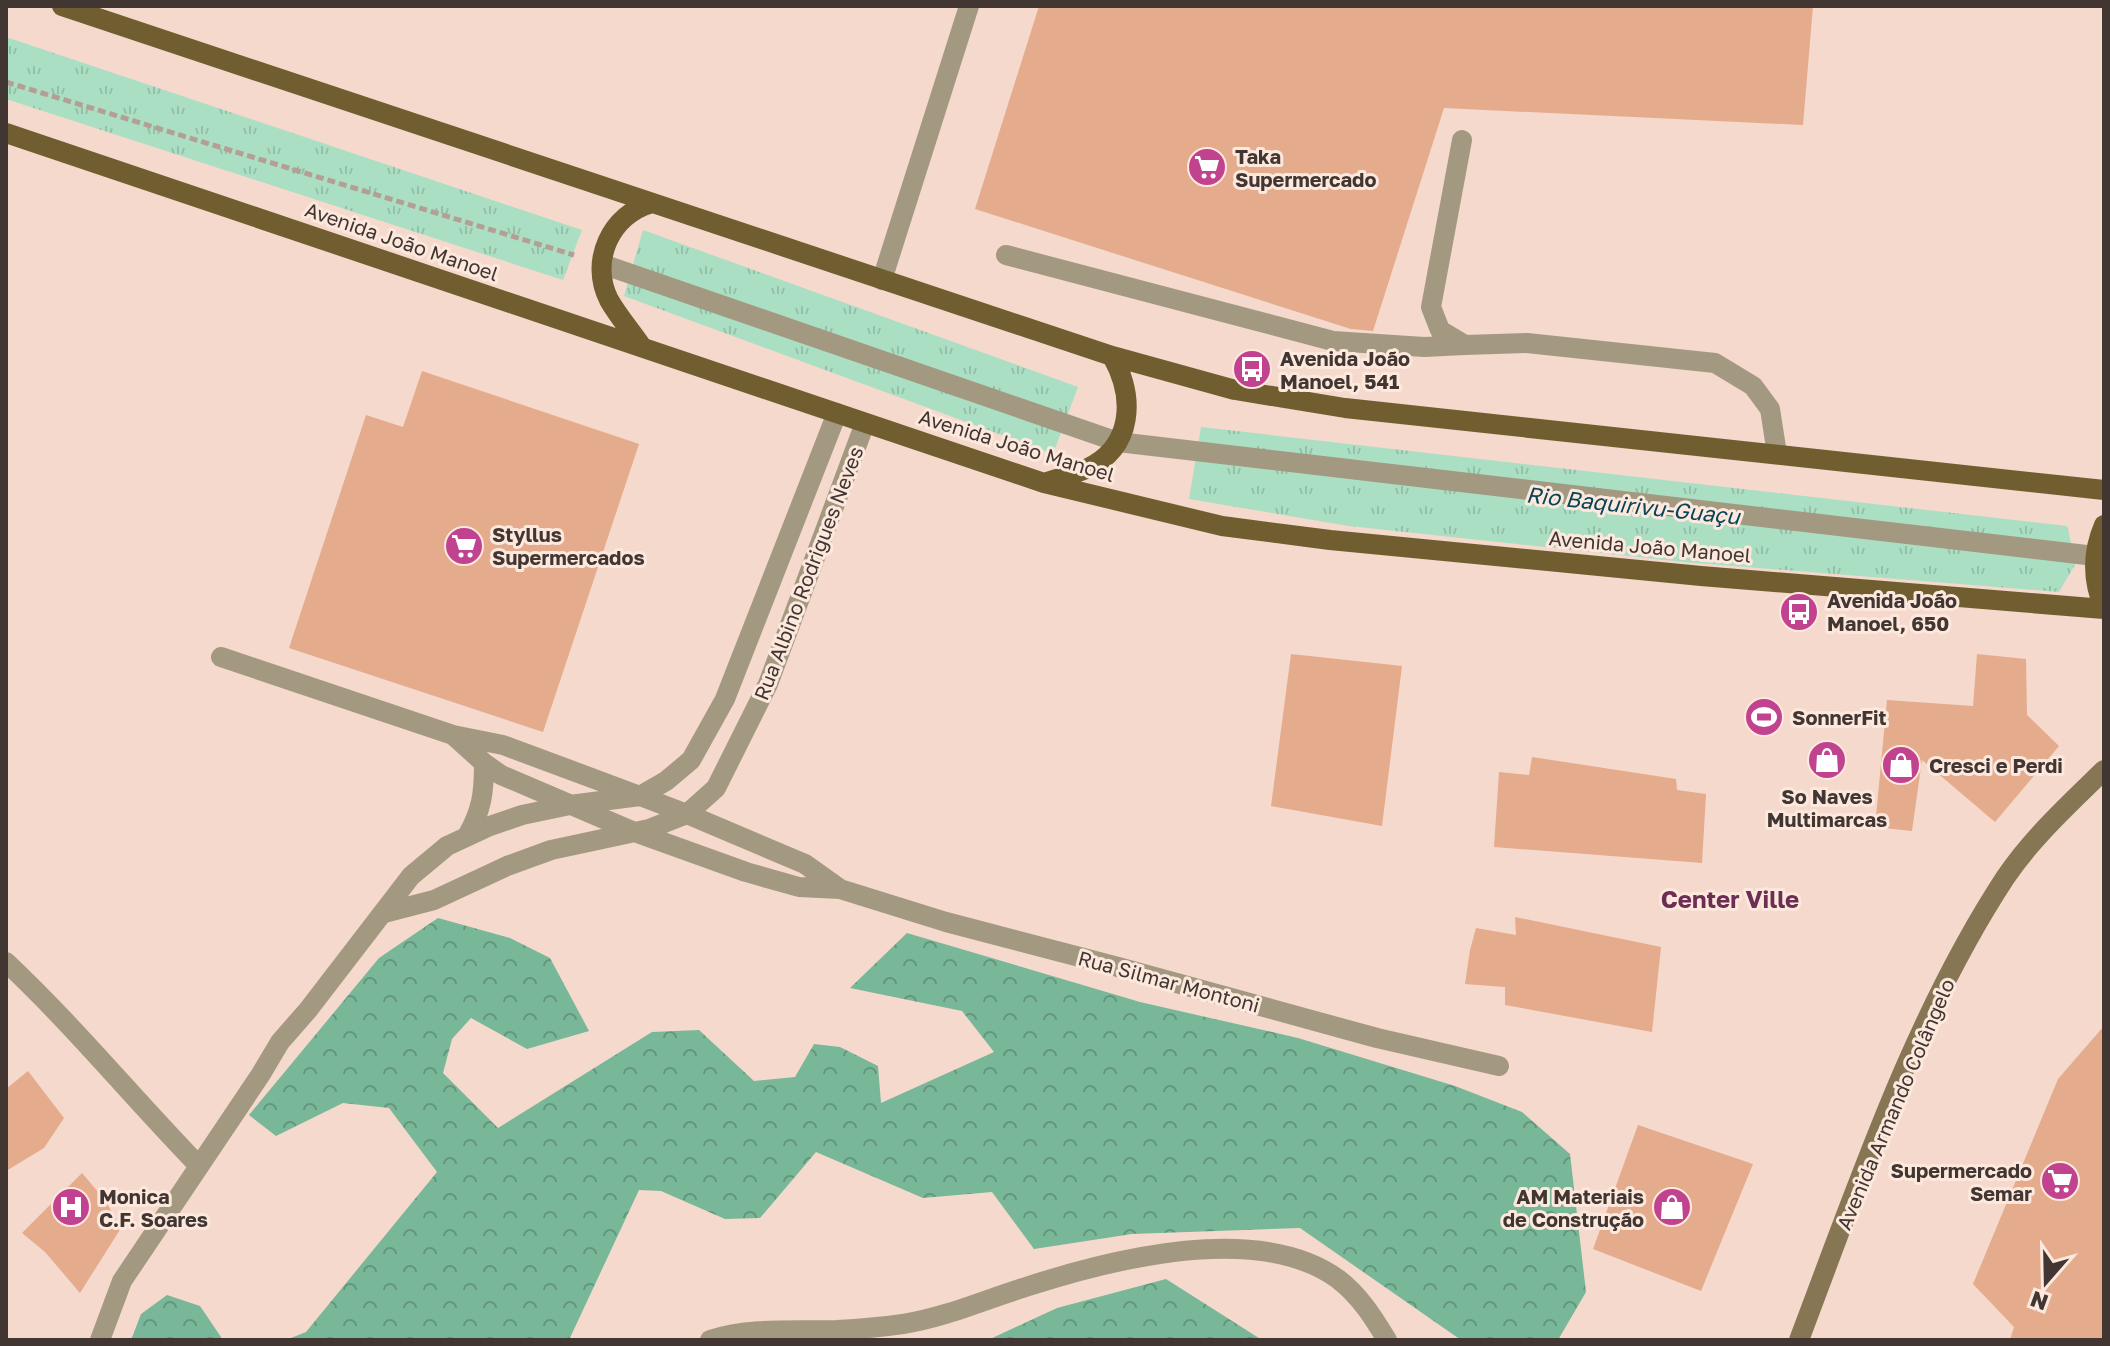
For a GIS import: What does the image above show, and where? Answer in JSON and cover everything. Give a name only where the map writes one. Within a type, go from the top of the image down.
[{"type":"main road","points":[[62,6],[1112,356],[1235,390],[1307,402],[2104,490]]},
{"type":"main road","name":"Avenida João Manoel","points":[[6,133],[1044,483],[1222,526],[1330,540],[1701,576],[2104,608]]},
{"type":"main road","points":[[642,347],[610,300],[603,282],[602,264],[612,231],[637,207],[652,203]]},
{"type":"main road","points":[[1044,483],[1087,469],[1107,455],[1118,442],[1125,427],[1126,390],[1112,356]]},
{"type":"main road","points":[[2104,525],[2098,539],[2094,576],[2104,608]]},
{"type":"street","points":[[882,280],[969,6]]},
{"type":"street","points":[[1462,140],[1431,307],[1440,330],[1465,345]]},
{"type":"street","points":[[1006,255],[1333,341],[1424,347],[1527,343],[1715,363],[1753,386],[1770,409],[1777,454]]},
{"type":"street","points":[[602,264],[1118,442],[2095,556]]},
{"type":"street","name":"Rua Albino Rodrigues Neves","points":[[100,1340],[122,1281],[165,1221],[280,1042],[411,876],[447,846],[490,826],[522,815],[570,805],[640,796],[666,781],[691,760],[725,699],[837,413]]},
{"type":"street","name":"Rua Albino Rodrigues Neves","points":[[384,913],[434,900],[507,866],[551,850],[649,829],[687,814],[716,788],[768,684],[865,423]]},
{"type":"street","name":"Rua Silmar Montoni","points":[[221,657],[453,735],[503,745],[640,796],[805,864],[840,889]]},
{"type":"street","name":"Rua Silmar Montoni","points":[[453,735],[501,775],[632,831],[759,876],[799,887],[840,889],[946,922],[1377,1038],[1499,1066]]},
{"type":"street","points":[[467,836],[478,817],[484,796],[484,763]]},
{"type":"street","name":"Avenida Armando Colângelo","points":[[1799,1340],[1871,1152],[1935,1002],[2007,876],[2052,820],[2104,770]]},
{"type":"street","points":[[6,962],[46,999],[199,1166]]},
{"type":"street","points":[[710,1340],[757,1331],[839,1330],[905,1324],[1108,1263],[1156,1254],[1241,1247],[1295,1257],[1337,1278],[1366,1305],[1387,1340]]},
{"type":"path","points":[[6,82],[602,264]]},
{"type":"green space","points":[[6,37],[582,230],[563,280],[6,99]]},
{"type":"green space","points":[[643,230],[1078,387],[1053,454],[624,296]]},
{"type":"green space","points":[[1201,427],[2067,526],[2076,563],[2059,592],[1684,562],[1349,526],[1189,499]]},
{"type":"green space","points":[[438,918],[510,938],[550,958],[589,1031],[527,1049],[471,1018],[452,1039],[443,1073],[498,1128],[652,1032],[699,1030],[754,1081],[795,1077],[814,1044],[840,1047],[878,1066],[881,1103],[994,1052],[962,1011],[850,988],[907,933],[1140,1002],[1298,1038],[1455,1086],[1522,1112],[1570,1154],[1586,1292],[1558,1340],[1461,1340],[1300,1228],[1132,1234],[1034,1249],[992,1192],[923,1198],[816,1152],[760,1218],[725,1219],[661,1191],[639,1190],[569,1340],[286,1340],[306,1332],[437,1172],[389,1108],[343,1103],[276,1136],[249,1115],[379,958]]},
{"type":"green space","points":[[1166,1279],[1262,1340],[988,1340],[1057,1308]]},
{"type":"green space","points":[[167,1295],[200,1306],[223,1340],[131,1340],[141,1314]]},
{"type":"building","name":"Taka Supermercado","points":[[1039,6],[1813,6],[1803,125],[1444,108],[1373,331],[1351,329],[975,209]]},
{"type":"building","name":"Styllus Supermercados","points":[[422,371],[639,444],[543,732],[289,648],[366,415],[403,427]]},
{"type":"building","points":[[1291,654],[1402,666],[1382,826],[1271,806]]},
{"type":"building","points":[[1977,654],[2026,659],[2027,715],[2059,746],[1995,822],[1922,760],[1912,831],[1875,827],[1887,700],[1973,706]]},
{"type":"building","points":[[1532,757],[1676,779],[1677,790],[1706,794],[1702,863],[1494,847],[1499,772],[1529,775]]},
{"type":"building","points":[[1515,917],[1661,947],[1652,1032],[1505,1005],[1505,987],[1465,984],[1476,928],[1516,935]]},
{"type":"building","name":"Supermercado Semar","points":[[2104,1026],[2104,1340],[2010,1340],[2014,1327],[1973,1284],[2058,1079]]},
{"type":"building","points":[[28,1071],[64,1118],[44,1148],[6,1171],[6,1089]]},
{"type":"building","name":"AM Materiais de Construção","points":[[1638,1125],[1753,1164],[1701,1291],[1593,1249]]},
{"type":"building","points":[[82,1173],[105,1200],[121,1228],[80,1293],[45,1252],[22,1233]]},
{"type":"place","name":"Taka Supermercado","points":[[1207,167]]},
{"type":"place","name":"Avenida João Manoel, 541","points":[[1252,369]]},
{"type":"place","name":"Styllus Supermercados","points":[[464,546]]},
{"type":"place","name":"Avenida João Manoel, 650","points":[[1799,612]]},
{"type":"place","name":"SonnerFit","points":[[1764,717]]},
{"type":"place","name":"So Naves Multimarcas","points":[[1827,760]]},
{"type":"place","name":"Cresci e Perdi","points":[[1901,765]]},
{"type":"place","name":"Supermercado Semar","points":[[2060,1181]]},
{"type":"place","name":"Monica C.F. Soares","points":[[71,1207]]},
{"type":"place","name":"AM Materiais de Construção","points":[[1672,1207]]},
{"type":"district","name":"Center Ville","points":[[1730,898]]},
{"type":"water label","name":"Rio Baquirivu-Guaçu","points":[[1633,505]]}]
